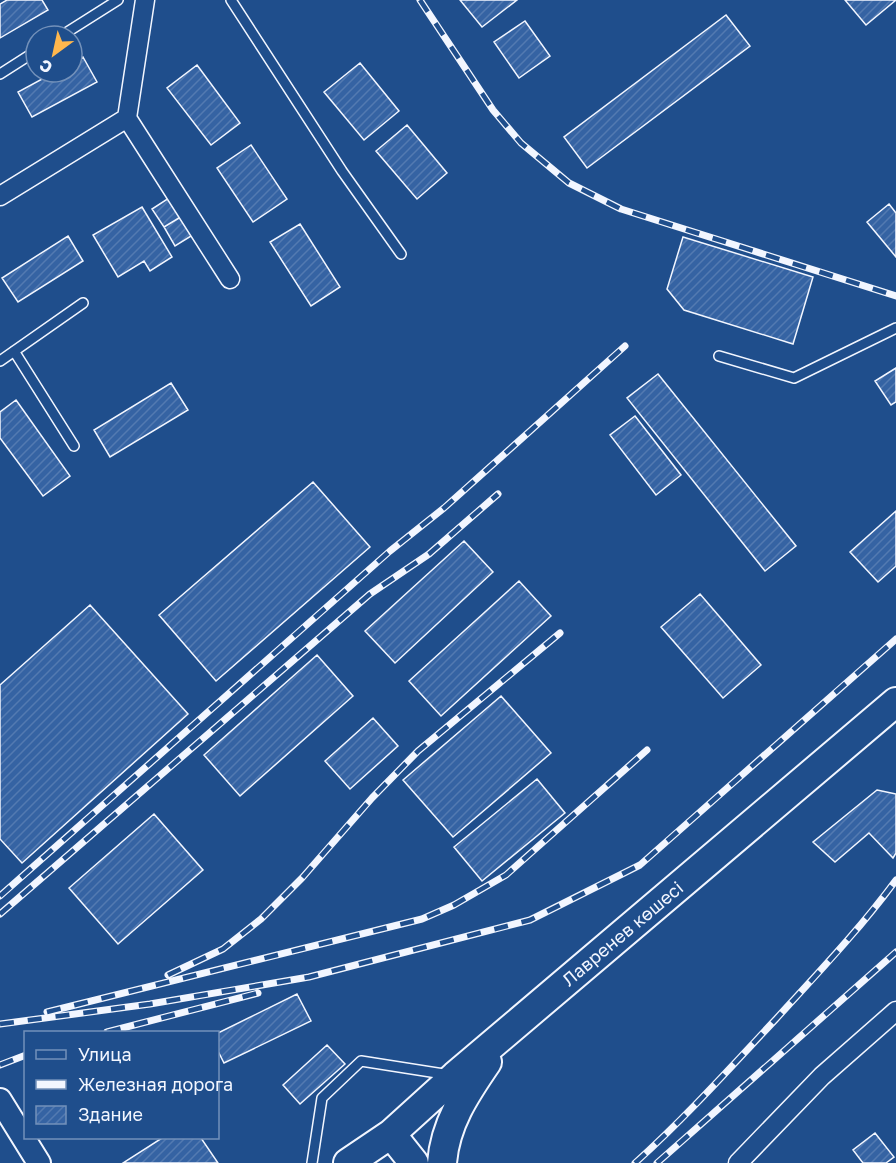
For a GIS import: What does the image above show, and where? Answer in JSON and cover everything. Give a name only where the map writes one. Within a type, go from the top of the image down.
[{"type":"main road","name":"Лавренев көшесі","points":[[348,1163],[391,1134],[455,1076],[896,702]]},
{"type":"main road","points":[[442,1163],[448,1129],[460,1103],[509,1030]]},
{"type":"main road","points":[[391,1134],[414,1163]]},
{"type":"street","points":[[145,0],[127,118],[230,279]]},
{"type":"street","points":[[0,196],[127,118]]},
{"type":"street","points":[[738,1163],[822,1076],[896,1011]]},
{"type":"street","points":[[3,1112],[39,1163]]},
{"type":"lane","points":[[80,24],[118,0]]},
{"type":"lane","points":[[231,0],[342,171],[401,254]]},
{"type":"lane","points":[[0,74],[24,59]]},
{"type":"lane","points":[[0,361],[83,303]]},
{"type":"lane","points":[[719,356],[794,378],[896,328]]},
{"type":"lane","points":[[14,351],[74,446]]},
{"type":"lane","points":[[312,1163],[321,1098],[361,1061],[455,1076]]},
{"type":"building","points":[[7,0],[42,0],[48,10],[0,38],[0,4]]},
{"type":"building","points":[[460,0],[517,0],[482,27]]},
{"type":"building","points":[[845,0],[896,0],[866,25]]},
{"type":"building","points":[[726,15],[750,46],[587,168],[564,137]]},
{"type":"building","points":[[525,21],[550,56],[519,78],[494,42]]},
{"type":"building","points":[[84,59],[97,82],[32,117],[18,92],[33,84],[84,84]]},
{"type":"building","points":[[360,63],[399,111],[364,140],[324,92]]},
{"type":"building","points":[[197,65],[240,123],[211,145],[167,88]]},
{"type":"building","points":[[407,125],[447,173],[417,199],[376,151]]},
{"type":"building","points":[[251,145],[287,199],[253,222],[217,168]]},
{"type":"building","points":[[172,196],[184,215],[164,227],[152,209]]},
{"type":"building","points":[[889,204],[896,213],[896,257],[867,222]]},
{"type":"building","points":[[142,207],[172,257],[150,271],[144,261],[118,277],[93,235]]},
{"type":"building","points":[[184,215],[196,233],[175,246],[164,227]]},
{"type":"building","points":[[300,224],[340,287],[311,306],[270,242]]},
{"type":"building","points":[[68,236],[83,261],[18,302],[2,278]]},
{"type":"building","points":[[683,237],[813,277],[793,344],[684,310],[667,289]]},
{"type":"building","points":[[896,368],[896,402],[891,405],[875,381]]},
{"type":"building","points":[[658,374],[796,546],[765,571],[627,398]]},
{"type":"building","points":[[171,383],[188,410],[110,457],[94,430]]},
{"type":"building","points":[[16,400],[70,476],[43,496],[0,438],[0,412]]},
{"type":"building","points":[[635,416],[681,475],[656,495],[610,435]]},
{"type":"building","points":[[313,482],[370,547],[216,681],[159,615]]},
{"type":"building","points":[[896,511],[896,566],[878,582],[850,552]]},
{"type":"building","points":[[464,541],[493,572],[395,663],[365,631]]},
{"type":"building","points":[[519,581],[551,616],[441,716],[409,681]]},
{"type":"building","points":[[700,594],[761,665],[723,698],[661,627]]},
{"type":"building","points":[[90,605],[188,714],[22,863],[0,839],[0,685]]},
{"type":"building","points":[[317,655],[353,696],[240,796],[204,755]]},
{"type":"building","points":[[501,696],[551,753],[453,837],[403,780]]},
{"type":"building","points":[[373,718],[398,746],[350,789],[325,761]]},
{"type":"building","points":[[537,779],[565,813],[482,881],[454,847]]},
{"type":"building","points":[[877,790],[896,794],[896,853],[893,858],[869,833],[835,862],[813,842]]},
{"type":"building","points":[[154,814],[203,870],[118,944],[69,888]]},
{"type":"building","points":[[297,994],[311,1021],[224,1063],[219,1053],[219,1033]]},
{"type":"building","points":[[327,1045],[345,1064],[300,1104],[283,1085]]},
{"type":"building","points":[[875,1133],[894,1157],[886,1163],[863,1163],[853,1150]]},
{"type":"building","points":[[160,1139],[202,1139],[218,1163],[123,1163]]},
{"type":"railway","points":[[420,0],[493,110],[521,143],[569,183],[621,209],[896,296]]},
{"type":"railway","points":[[0,896],[390,551],[444,508],[625,346]]},
{"type":"railway","points":[[0,914],[370,594],[429,554],[498,494]]},
{"type":"railway","points":[[168,975],[223,949],[261,919],[302,878],[372,798],[418,751],[560,633]]},
{"type":"railway","points":[[0,1024],[150,1004],[309,977],[530,920],[640,865],[896,639]]},
{"type":"railway","points":[[47,1012],[422,919],[454,905],[506,875],[647,750]]},
{"type":"railway","points":[[635,1163],[689,1111],[776,1019],[853,934],[896,880]]},
{"type":"railway","points":[[657,1163],[896,952]]},
{"type":"railway","points":[[111,1031],[258,993]]},
{"type":"railway","points":[[0,1065],[24,1056]]}]
